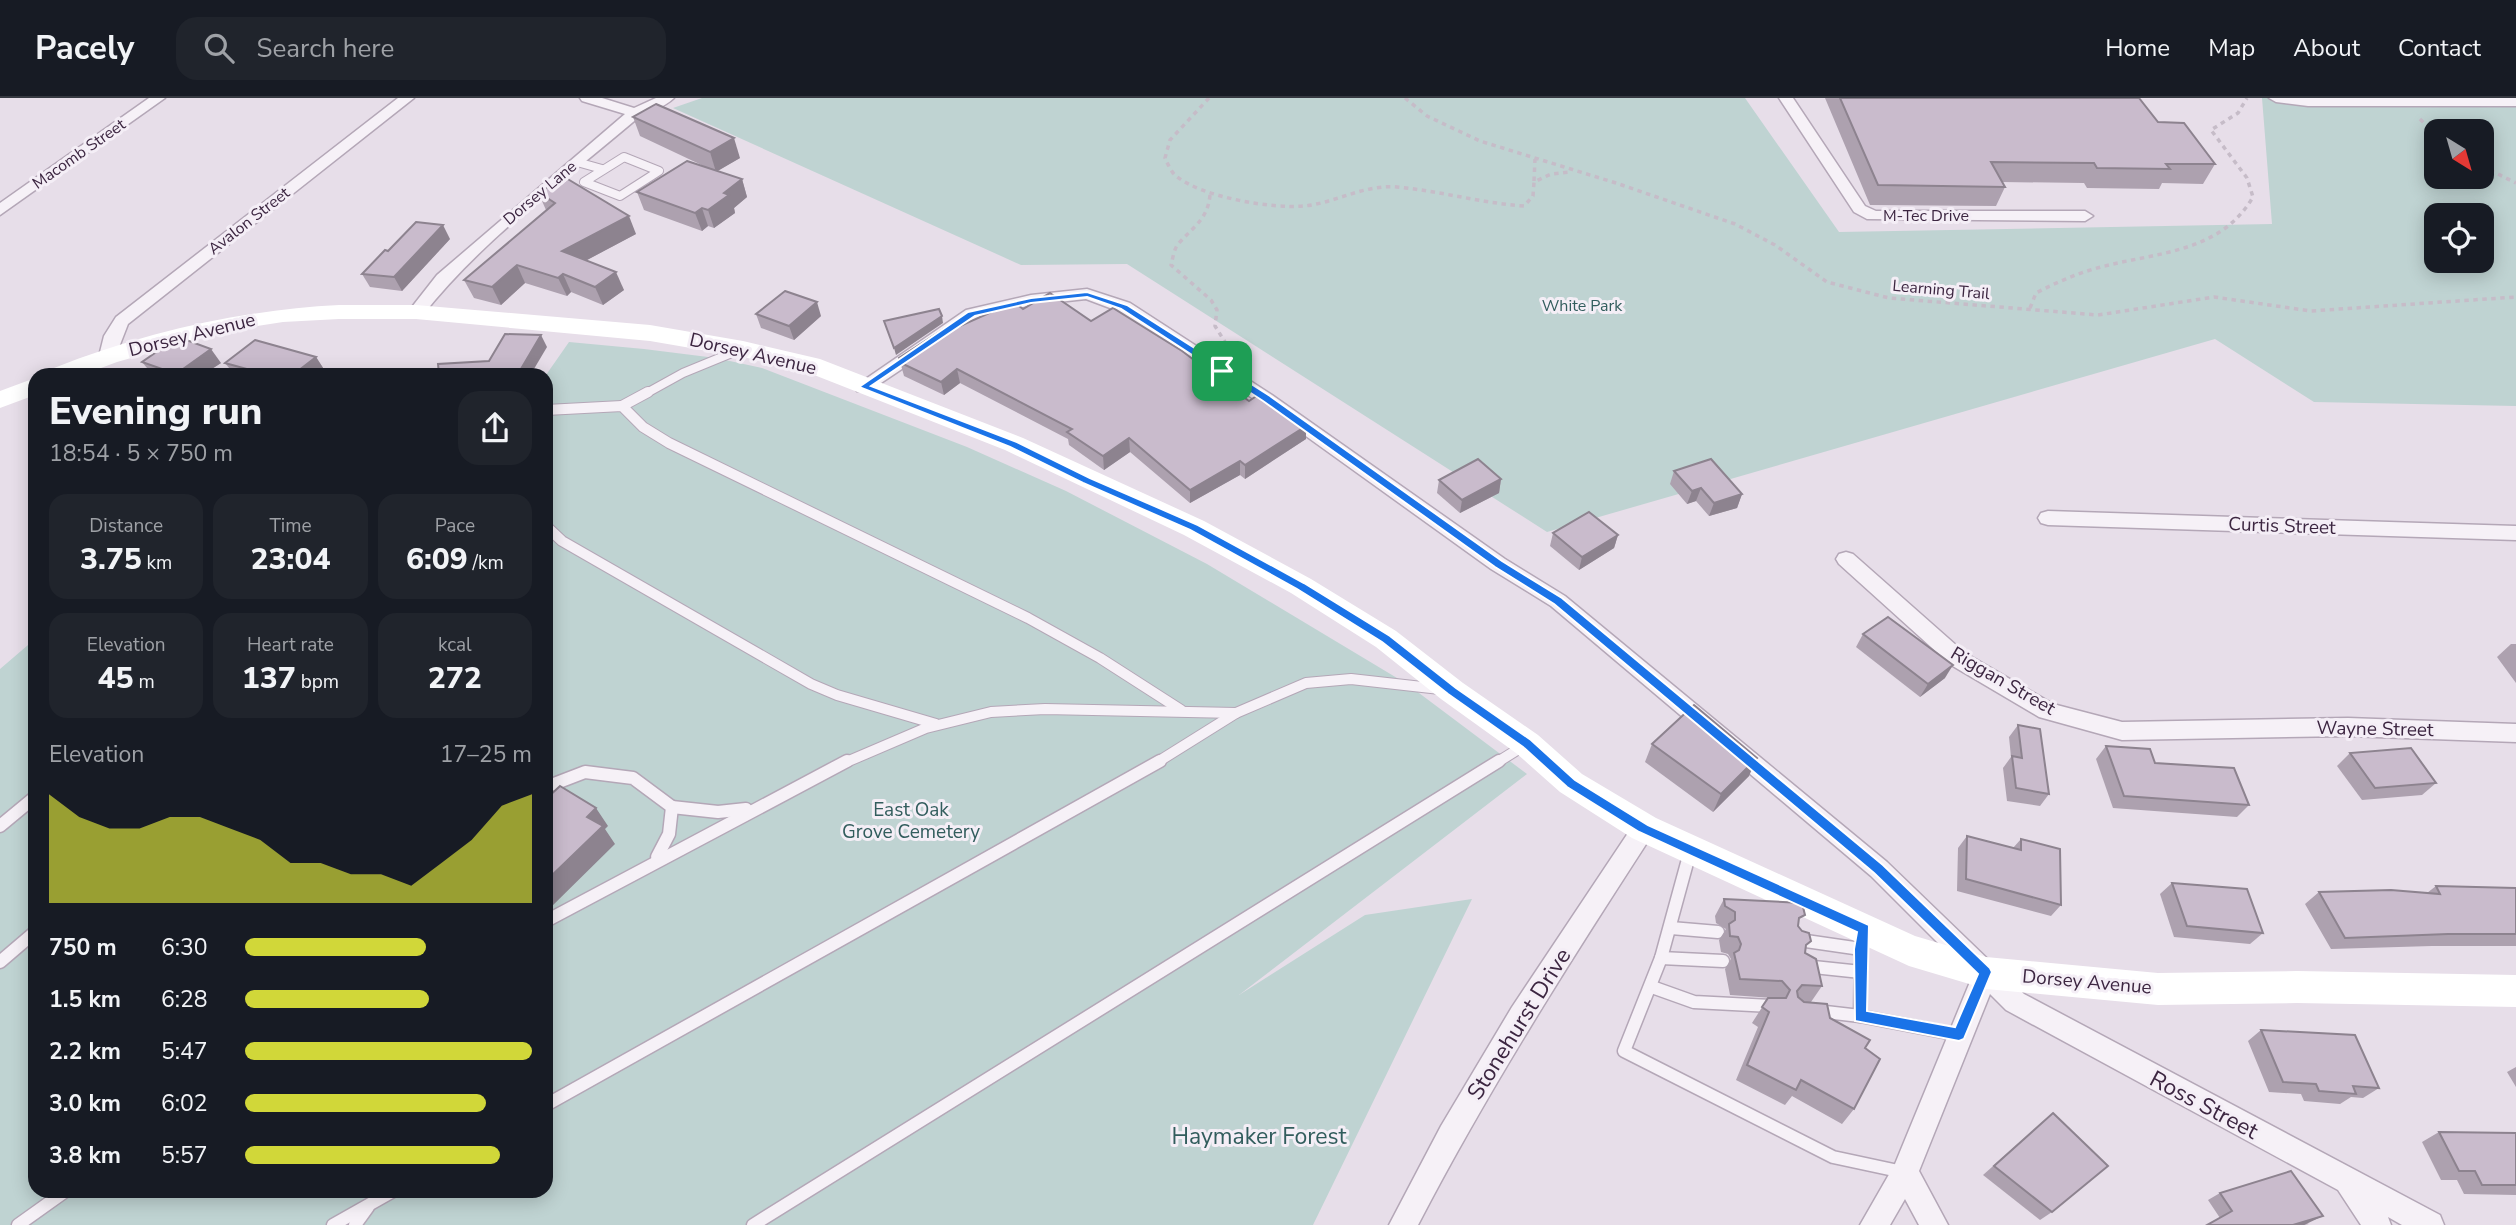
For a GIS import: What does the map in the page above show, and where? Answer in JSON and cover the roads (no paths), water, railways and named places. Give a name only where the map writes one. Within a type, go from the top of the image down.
[{"type":"street","name":"Macomb Street","points":[[0,209],[158,98]]},
{"type":"street","name":"Avalon Street","points":[[108,356],[113,336],[122,321],[407,98]]},
{"type":"street","points":[[587,98],[635,113]]},
{"type":"street","name":"Dorsey Lane","points":[[416,313],[443,278],[577,162],[635,113],[667,98]]},
{"type":"street","name":"M-Tec Drive","points":[[1786,98],[1859,209],[1873,216],[2085,216]]},
{"type":"street","points":[[2276,98],[2308,103],[2516,102]]},
{"type":"street","name":"Ross Street","points":[[863,387],[972,314],[1031,300],[1087,294],[1124,307],[1266,399],[1498,564],[1558,601],[1879,869],[2015,1002],[2431,1225]]},
{"type":"street","name":"Dorsey Avenue","points":[[78,368],[108,356],[225,324],[283,315],[339,312],[416,313],[650,333],[743,349],[811,365],[1014,444],[1194,528],[1301,586],[1386,639],[1452,691],[1527,744],[1571,783],[1644,828],[1863,939],[1986,972],[2158,989],[2297,987],[2516,991]]},
{"type":"street","points":[[0,400],[28,389]]},
{"type":"street","name":"Curtis Street","points":[[2049,518],[2516,533]]},
{"type":"street","name":"Riggan Street","points":[[1846,559],[1958,659],[2047,711],[2122,731],[2234,730]]},
{"type":"street","name":"Wayne Street","points":[[2234,730],[2348,727],[2516,733]]},
{"type":"street","name":"Stonehurst Drive","points":[[1403,1225],[1450,1135],[1521,1015],[1644,828]]},
{"type":"street","points":[[1874,1225],[1905,1173],[1986,972]]},
{"type":"street","points":[[1905,1173],[1934,1225]]},
{"type":"street","points":[[2347,1181],[2377,1225]]},
{"type":"lane","points":[[577,162],[601,169],[624,157],[659,171],[621,196],[584,182],[601,169]]},
{"type":"lane","points":[[553,410],[622,406],[683,373],[743,349]]},
{"type":"lane","points":[[622,406],[643,427],[669,443],[1028,618],[1100,658],[1183,712]]},
{"type":"lane","points":[[553,533],[562,541],[811,684],[837,695],[939,724]]},
{"type":"lane","points":[[553,1101],[1178,751],[1236,713],[1306,683],[1351,679],[1452,691]]},
{"type":"lane","points":[[553,917],[859,755],[939,724],[990,712],[1045,709],[1236,713]]},
{"type":"lane","points":[[754,1225],[1527,744]]},
{"type":"lane","points":[[553,784],[584,772],[633,778],[672,807],[718,812],[740,811],[762,805]]},
{"type":"lane","points":[[0,826],[28,803]]},
{"type":"lane","points":[[653,862],[664,849],[671,829],[672,807]]},
{"type":"lane","points":[[1690,850],[1671,928],[1652,987],[1624,1051],[1833,1157],[1905,1173]]},
{"type":"lane","points":[[1671,928],[1718,932]]},
{"type":"lane","points":[[0,962],[28,938]]},
{"type":"lane","points":[[1796,940],[1863,939],[1860,1016]]},
{"type":"lane","points":[[1661,958],[1723,961]]},
{"type":"lane","points":[[1803,966],[1861,972]]},
{"type":"lane","points":[[1652,987],[1694,1002],[1772,1006]]},
{"type":"lane","points":[[1808,1010],[1860,1016],[1959,1035]]},
{"type":"lane","points":[[18,1225],[56,1198]]},
{"type":"lane","points":[[333,1225],[381,1198]]},
{"type":"lane","points":[[355,1225],[370,1204]]},
{"type":"park label","name":"White Park","points":[[1582,306]]},
{"type":"park label","name":"East Oak Grove Cemetery","points":[[911,821]]},
{"type":"park label","name":"Haymaker Forest","points":[[1259,1136]]}]
